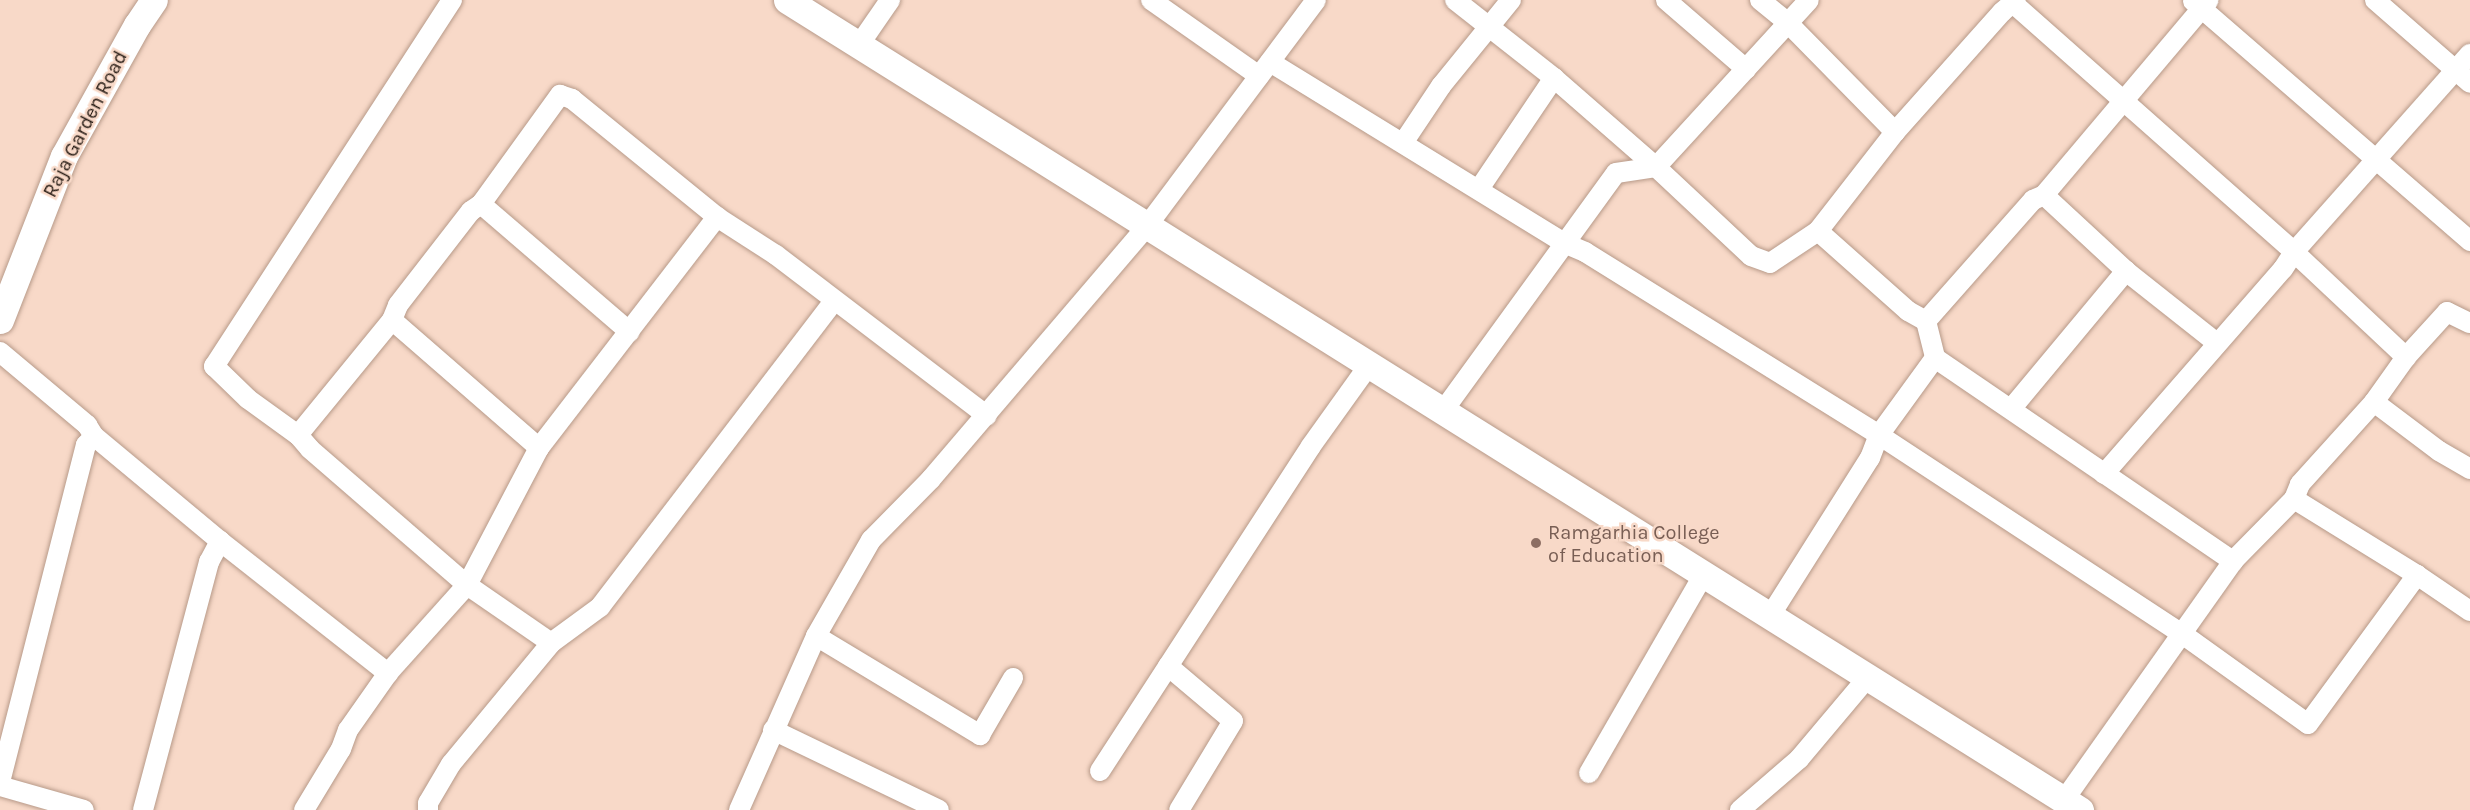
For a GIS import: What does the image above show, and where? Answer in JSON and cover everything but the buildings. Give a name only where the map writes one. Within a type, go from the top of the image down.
[{"type":"main road","name":"Raja Garden Road","points":[[0,320],[64,156],[136,25],[154,0]]},
{"type":"main road","points":[[786,0],[2072,805]]},
{"type":"street","points":[[452,0],[214,366],[248,399],[298,435],[310,449],[467,585],[551,643]]},
{"type":"street","points":[[859,45],[890,0]]},
{"type":"street","points":[[1151,0],[1264,69],[1403,143],[1564,243],[1585,252],[1879,435],[2181,633],[2308,724],[2417,575]]},
{"type":"street","points":[[739,810],[816,636],[872,540],[987,416],[1148,226],[1316,0]]},
{"type":"street","points":[[1455,0],[1554,78],[1656,167],[1751,256],[1770,263],[1818,231],[1895,132],[2002,12],[2015,2],[2294,252],[2406,357]]},
{"type":"street","points":[[1403,143],[1441,86],[1511,0]]},
{"type":"street","points":[[1666,0],[1746,69]]},
{"type":"street","points":[[1760,0],[1788,23],[1895,132]]},
{"type":"street","points":[[1443,411],[1616,173],[1656,167],[1809,0]]},
{"type":"street","points":[[2375,0],[2463,77]]},
{"type":"street","points":[[1926,321],[2033,200],[2044,195],[2200,3],[2376,161],[2470,241]]},
{"type":"street","points":[[2104,474],[2283,269],[2294,252],[2376,161],[2463,77],[2470,54]]},
{"type":"street","points":[[1479,189],[1554,78]]},
{"type":"street","points":[[298,435],[392,320],[398,305],[471,211],[481,204],[560,95],[572,99],[717,217],[776,255],[987,416]]},
{"type":"street","points":[[2044,195],[2126,271],[2217,343]]},
{"type":"street","points":[[481,204],[630,332]]},
{"type":"street","points":[[304,810],[341,749],[348,730],[388,673],[467,585],[539,448],[717,217]]},
{"type":"street","points":[[1818,231],[1908,311],[1926,321],[1935,358],[2233,561]]},
{"type":"street","points":[[2011,409],[2126,271]]},
{"type":"street","points":[[428,810],[428,803],[451,764],[551,643],[600,607],[834,301]]},
{"type":"street","points":[[2072,805],[2181,633],[2233,561],[2295,498],[2300,484],[2374,402],[2406,357],[2447,312],[2470,323]]},
{"type":"street","points":[[392,320],[539,448]]},
{"type":"street","points":[[0,352],[87,425],[94,436],[220,541],[388,673]]},
{"type":"street","points":[[1770,616],[1870,458],[1879,435],[1935,358]]},
{"type":"street","points":[[1100,771],[1311,446],[1370,365]]},
{"type":"street","points":[[2374,402],[2439,451],[2470,469]]},
{"type":"street","points":[[84,810],[0,784],[86,445],[94,436]]},
{"type":"street","points":[[2295,498],[2470,611]]},
{"type":"street","points":[[143,810],[209,562],[220,541]]},
{"type":"street","points":[[1589,772],[1704,574]]},
{"type":"street","points":[[816,636],[980,735],[1013,678]]},
{"type":"street","points":[[1168,666],[1233,721],[1179,810]]},
{"type":"street","points":[[1740,810],[1800,759],[1868,677]]},
{"type":"street","points":[[773,730],[939,810]]},
{"type":"place","name":"Ramgarhia College of Education","points":[[1536,543]]}]
